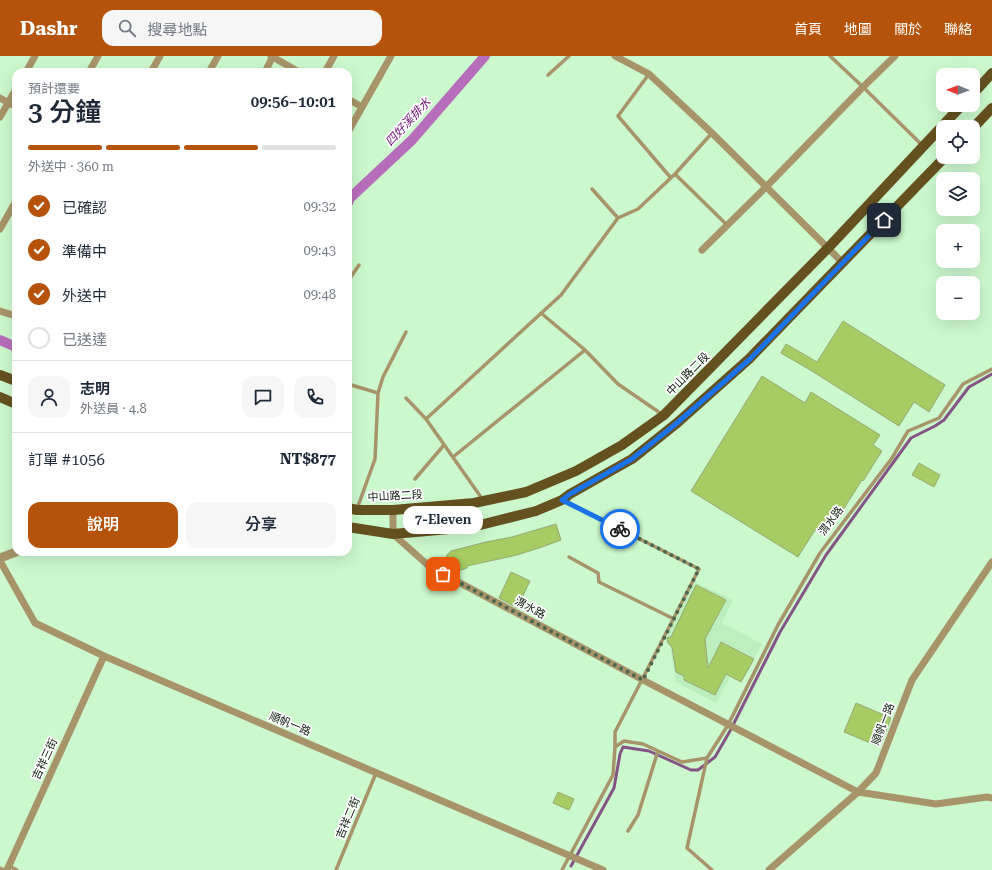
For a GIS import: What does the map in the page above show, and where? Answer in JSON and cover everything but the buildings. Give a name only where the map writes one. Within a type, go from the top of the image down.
[{"type":"main road","points":[[980,86],[992,73]]},
{"type":"main road","points":[[980,121],[992,108]]},
{"type":"main road","name":"中山路二段","points":[[352,509],[393,510],[474,503],[526,492],[576,471],[622,445],[664,415],[828,248],[955,112]]},
{"type":"main road","points":[[352,529],[393,534],[472,527],[536,511],[562,500],[632,459],[677,423],[750,359],[938,164]]},
{"type":"main road","points":[[0,375],[12,380]]},
{"type":"main road","points":[[0,397],[12,402]]},
{"type":"street","points":[[28,68],[35,56]]},
{"type":"street","points":[[90,68],[98,56]]},
{"type":"street","points":[[153,68],[160,56]]},
{"type":"street","points":[[211,68],[218,56]]},
{"type":"street","points":[[267,68],[272,56],[292,68]]},
{"type":"street","points":[[326,68],[334,56]]},
{"type":"street","points":[[352,125],[391,56]]},
{"type":"street","points":[[615,56],[649,74],[712,133],[843,263]]},
{"type":"street","points":[[702,250],[766,187],[863,87],[896,56]]},
{"type":"street","points":[[0,117],[12,96]]},
{"type":"street","points":[[0,98],[12,105]]},
{"type":"street","points":[[352,102],[362,107]]},
{"type":"street","points":[[0,229],[12,208]]},
{"type":"street","points":[[0,311],[12,314]]},
{"type":"street","points":[[393,510],[393,534]]},
{"type":"street","name":"渭水路","points":[[393,534],[430,567],[858,792],[936,804],[988,797],[992,798]]},
{"type":"street","points":[[0,558],[12,554]]},
{"type":"street","name":"順帆一路","points":[[0,561],[34,623],[104,656],[603,870]]},
{"type":"street","name":"順帆一路","points":[[769,870],[858,792],[876,774],[912,680],[992,562]]},
{"type":"street","name":"吉祥三街","points":[[6,869],[104,656]]},
{"type":"lane","points":[[548,75],[569,56]]},
{"type":"lane","points":[[830,56],[923,146]]},
{"type":"lane","points":[[649,74],[618,116],[671,178]]},
{"type":"lane","points":[[426,419],[561,295],[618,218],[638,209],[675,174],[712,133]]},
{"type":"lane","points":[[675,174],[727,225]]},
{"type":"lane","points":[[592,190],[618,218]]},
{"type":"lane","points":[[352,275],[359,265]]},
{"type":"lane","points":[[541,313],[586,350],[618,384],[664,415]]},
{"type":"lane","points":[[352,509],[376,459],[378,393],[383,377],[406,332]]},
{"type":"lane","points":[[453,457],[586,350]]},
{"type":"lane","name":"渭水路","points":[[712,870],[687,848],[707,758],[728,725],[778,625],[820,554],[892,458],[908,431],[939,418],[963,384],[992,369]]},
{"type":"lane","points":[[352,385],[378,393]]},
{"type":"lane","points":[[406,398],[426,419],[483,501]]},
{"type":"lane","points":[[415,479],[444,445]]},
{"type":"lane","points":[[562,500],[699,569],[615,732],[612,775],[562,870]]},
{"type":"lane","points":[[569,557],[598,573],[599,582],[674,619]]},
{"type":"lane","points":[[615,747],[624,741],[643,744],[682,762],[707,758]]},
{"type":"lane","points":[[628,831],[638,815],[658,751]]},
{"type":"lane","name":"吉祥二街","points":[[336,870],[376,773]]},
{"type":"lane","points":[[0,868],[17,870]]},
{"type":"shaded area","points":[[695,582],[733,600],[722,623],[762,644],[754,658],[721,641],[708,666],[730,677],[716,703],[676,682],[670,646],[667,643],[666,638]]},
{"type":"waterway","name":"四好溪排水","points":[[352,196],[412,140],[485,56]]},
{"type":"waterway","name":"四好溪排水","points":[[0,340],[12,345]]},
{"type":"waterway","points":[[571,866],[614,788],[620,754],[623,747],[649,751],[691,770],[698,770],[715,757],[730,731],[780,632],[826,555],[911,438],[944,420],[969,387],[992,374]]},
{"type":"way so far","points":[[443,574],[643,680],[699,569],[620,529]]},
{"type":"place","name":"7-Eleven","points":[[443,574]]},
{"type":"route","points":[[620,529],[562,500],[632,459],[677,423],[750,359],[884,220]]}]
